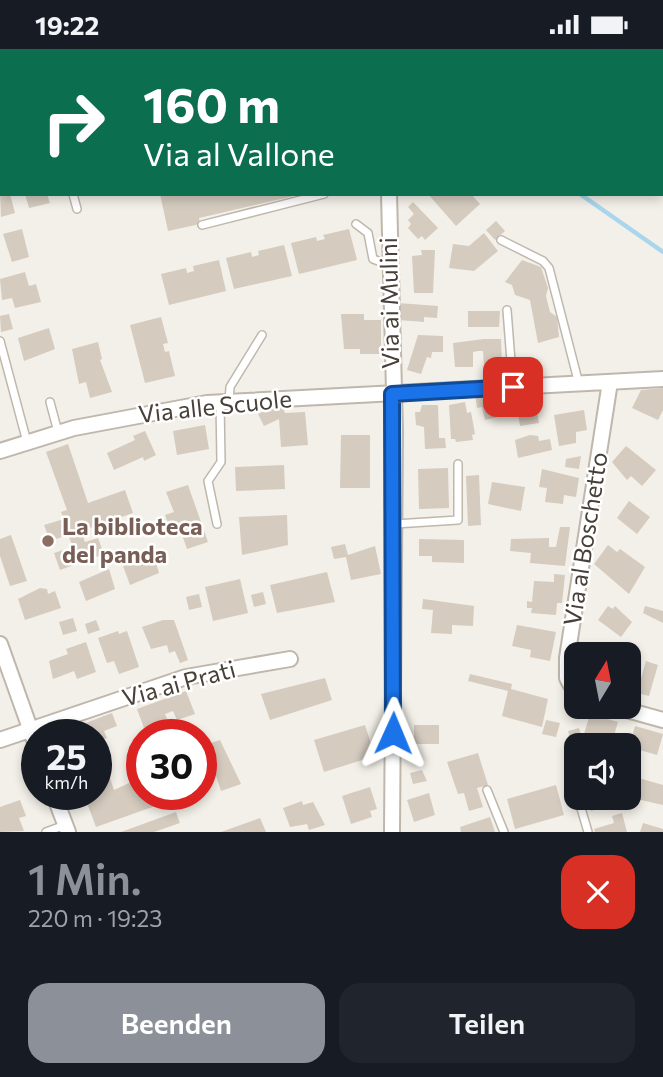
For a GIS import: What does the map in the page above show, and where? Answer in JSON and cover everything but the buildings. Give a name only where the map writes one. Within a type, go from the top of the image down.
[{"type":"street","name":"Via ai Mulini","points":[[389,196],[395,524],[392,832]]},
{"type":"street","name":"Via alle Scuole","points":[[0,451],[58,432],[143,413],[224,402],[663,379]]},
{"type":"street","name":"Via al Boschetto","points":[[569,642],[610,382]]},
{"type":"street","points":[[0,644],[26,719]]},
{"type":"street","name":"Via ai Prati","points":[[60,719],[186,677],[290,659]]},
{"type":"street","points":[[641,714],[663,720]]},
{"type":"street","name":"Via ai Prati","points":[[0,740],[21,732]]},
{"type":"street","points":[[59,810],[66,828]]},
{"type":"lane","points":[[74,196],[77,209]]},
{"type":"lane","points":[[202,225],[316,196]]},
{"type":"lane","points":[[356,224],[368,233],[371,256],[380,264],[389,265]]},
{"type":"lane","points":[[501,240],[543,261],[549,268],[579,384]]},
{"type":"lane","points":[[507,310],[513,387]]},
{"type":"lane","points":[[217,524],[208,481],[221,462],[224,402],[230,387],[262,335]]},
{"type":"lane","points":[[0,341],[27,442]]},
{"type":"lane","points":[[50,402],[58,432]]},
{"type":"lane","points":[[395,524],[458,520],[458,464]]},
{"type":"lane","points":[[487,790],[504,832]]},
{"type":"lane","points":[[582,810],[588,832]]},
{"type":"lane","points":[[46,832],[66,828]]},
{"type":"waterway","points":[[583,196],[663,252]]},
{"type":"place","name":"La biblioteca del panda","points":[[48,541]]},
{"type":"route","points":[[393,733],[395,430],[392,394],[513,387]]}]
